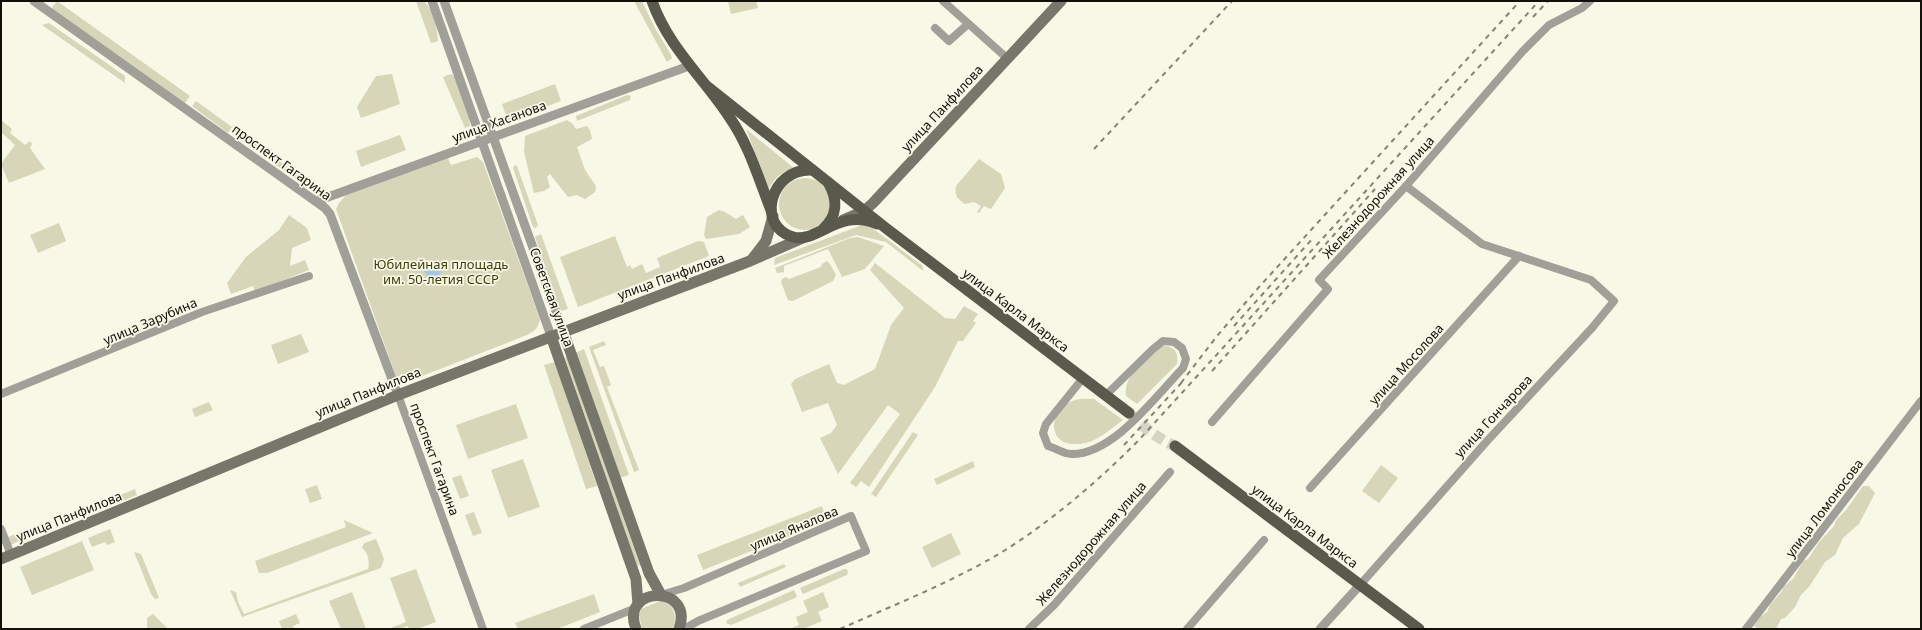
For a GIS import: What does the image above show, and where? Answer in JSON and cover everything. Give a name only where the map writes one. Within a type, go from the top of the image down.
[{"type":"main road","points":[[652,1],[666,30],[689,66],[708,87],[735,125],[776,223],[786,233],[797,237],[805,237],[864,211]]},
{"type":"main road","name":"улица Панфилова","points":[[864,211],[1061,1]]},
{"type":"main road","points":[[708,87],[829,183],[834,192],[835,209],[829,223],[822,230]]},
{"type":"main road","points":[[750,261],[766,241],[772,213],[772,198],[782,181],[798,171],[812,170]]},
{"type":"main road","name":"улица Карла Маркса","points":[[829,183],[887,229],[1129,413]]},
{"type":"main road","name":"улица Карла Маркса","points":[[841,221],[869,221],[887,229]]},
{"type":"main road","name":"улица Панфилова","points":[[6,557],[398,395],[750,261],[805,237]]},
{"type":"main road","name":"Советская улица","points":[[563,331],[649,573],[661,595]]},
{"type":"main road","name":"Советская улица","points":[[551,336],[636,579],[638,595],[634,616],[636,629]]},
{"type":"main road","name":"улица Карла Маркса","points":[[1175,446],[1419,629]]},
{"type":"main road","points":[[637,606],[652,595],[661,595],[673,600],[677,605],[681,616],[678,629]]},
{"type":"street","name":"проспект Гагарина","points":[[34,1],[317,201],[330,214],[483,629]]},
{"type":"street","name":"Советская улица","points":[[432,1],[551,336]]},
{"type":"street","name":"Советская улица","points":[[444,1],[563,331]]},
{"type":"street","points":[[943,1],[1008,59]]},
{"type":"street","name":"Железнодорожная улица","points":[[1212,422],[1328,289],[1319,280],[1406,186],[1522,52],[1549,25],[1582,8],[1590,1]]},
{"type":"street","points":[[935,28],[949,41],[968,24]]},
{"type":"street","name":"улица Хасанова","points":[[317,201],[689,66]]},
{"type":"street","points":[[1406,186],[1482,244],[1519,256]]},
{"type":"street","name":"улица Мосолова","points":[[1310,488],[1519,256]]},
{"type":"street","name":"улица Гончарова","points":[[1320,629],[1487,441],[1592,328],[1614,301],[1591,280],[1519,256]]},
{"type":"street","name":"улица Зарубина","points":[[1,394],[109,352],[202,312],[309,276]]},
{"type":"street","points":[[1083,378],[1046,424],[1043,433],[1048,446],[1069,454],[1084,453],[1094,449],[1109,442],[1122,432],[1183,368],[1186,359],[1182,348],[1174,342],[1163,341],[1106,395]]},
{"type":"street","name":"улица Ломоносова","points":[[1746,629],[1921,401]]},
{"type":"street","name":"Железнодорожная улица","points":[[1029,629],[1054,605],[1170,472]]},
{"type":"street","name":"улица Яналова","points":[[661,595],[684,588],[851,516],[866,551],[698,621],[684,629]]},
{"type":"street","points":[[1,529],[6,557]]},
{"type":"street","points":[[1187,629],[1264,540]]},
{"type":"street","points":[[584,629],[637,606]]},
{"type":"green space","points":[[57,1],[190,96],[184,104],[51,9]]},
{"type":"green space","points":[[416,1],[424,1],[433,14],[438,41],[431,43]]},
{"type":"green space","points":[[634,1],[642,1],[655,28],[671,55],[672,58],[667,62]]},
{"type":"green space","points":[[728,1],[756,1],[758,8],[731,14]]},
{"type":"green space","points":[[49,23],[125,76],[125,83],[42,25]]},
{"type":"green space","points":[[392,74],[400,104],[361,118],[357,107],[376,76]]},
{"type":"green space","points":[[451,74],[455,77],[469,116],[470,126],[465,128],[443,77]]},
{"type":"green space","points":[[555,84],[561,101],[508,121],[502,104]]},
{"type":"green space","points":[[627,95],[631,96],[630,100],[577,121],[576,116]]},
{"type":"green space","points":[[196,101],[232,127],[228,133],[192,106]]},
{"type":"green space","points":[[1,120],[12,129],[10,133],[25,145],[30,141],[32,144],[30,148],[45,169],[9,183],[1,164],[15,145],[1,132]]},
{"type":"green space","points":[[567,120],[573,124],[576,129],[587,126],[590,130],[592,139],[577,147],[585,170],[596,186],[595,192],[585,199],[577,195],[568,197],[550,174],[547,177],[550,187],[544,191],[534,193],[524,152],[525,136]]},
{"type":"green space","points":[[746,129],[794,168],[785,171],[779,176],[769,189]]},
{"type":"green space","points":[[239,132],[305,180],[301,183],[236,136]]},
{"type":"green space","points":[[400,135],[406,150],[361,167],[356,151]]},
{"type":"green space","name":"Юбилейная площадь им. 50-летия СССР","points":[[477,157],[483,162],[540,319],[539,322],[536,329],[527,335],[399,385],[336,209],[346,195],[448,158],[451,165]]},
{"type":"green space","points":[[979,159],[1001,174],[1005,188],[991,209],[984,206],[979,213],[977,212],[981,206],[974,202],[965,204],[957,197],[956,186]]},
{"type":"green space","points":[[515,165],[517,166],[538,225],[536,228],[533,227],[513,168]]},
{"type":"green space","points":[[800,178],[810,178],[819,182],[827,190],[831,199],[831,209],[827,218],[819,226],[810,230],[800,230],[791,226],[783,218],[779,209],[779,199],[783,190],[791,182]]},
{"type":"green space","points":[[719,210],[736,219],[743,215],[750,227],[739,234],[706,239],[704,235],[707,217]]},
{"type":"green space","points":[[289,215],[307,228],[311,240],[292,248],[290,266],[305,260],[309,270],[255,292],[253,286],[231,294],[227,283],[246,257],[279,230]]},
{"type":"green space","points":[[59,223],[66,241],[38,253],[30,235]]},
{"type":"green space","points":[[862,225],[872,228],[923,266],[923,271],[886,242],[856,235],[774,265],[775,258]]},
{"type":"green space","points":[[541,234],[568,309],[561,311],[535,237]]},
{"type":"green space","points":[[615,236],[627,267],[630,265],[632,269],[642,264],[646,273],[660,267],[657,258],[698,241],[704,242],[709,256],[578,307],[560,257]]},
{"type":"green space","points":[[858,237],[884,246],[865,269],[842,277],[828,249],[784,266],[784,272],[777,273],[775,268],[850,238]]},
{"type":"green space","points":[[827,261],[836,275],[833,281],[793,301],[788,300],[781,282],[782,279],[786,277],[789,279],[821,267],[822,264]]},
{"type":"green space","points":[[875,263],[945,318],[955,319],[964,306],[978,314],[973,321],[976,323],[963,341],[958,341],[935,387],[869,487],[861,481],[856,487],[850,483],[900,414],[888,405],[838,474],[820,438],[831,433],[837,425],[828,403],[802,412],[791,384],[795,379],[829,364],[837,383],[844,385],[875,369],[891,325],[904,308],[870,270]]},
{"type":"green space","points":[[301,334],[309,352],[278,364],[271,345]]},
{"type":"green space","points":[[604,341],[606,345],[593,350],[600,367],[604,366],[611,385],[607,387],[639,470],[634,472],[589,347]]},
{"type":"green space","points":[[1163,346],[1171,347],[1175,351],[1177,354],[1177,364],[1137,404],[1126,396],[1128,381],[1141,363],[1158,348]]},
{"type":"green space","points":[[584,349],[629,475],[619,478],[575,353]]},
{"type":"green space","points":[[567,357],[640,565],[637,566],[565,358]]},
{"type":"green space","points":[[555,362],[597,486],[586,489],[544,365]]},
{"type":"green space","points":[[1077,399],[1094,399],[1123,420],[1102,436],[1089,442],[1075,444],[1064,442],[1057,437],[1054,429],[1058,412],[1065,405]]},
{"type":"green space","points":[[209,402],[213,410],[195,417],[192,409]]},
{"type":"green space","points":[[516,404],[528,438],[468,459],[456,425]]},
{"type":"green space","points":[[913,432],[918,435],[876,497],[871,494]]},
{"type":"green space","points":[[523,459],[540,507],[508,518],[491,470]]},
{"type":"green space","points":[[973,461],[975,467],[937,485],[934,479]]},
{"type":"green space","points":[[1381,465],[1398,478],[1379,503],[1362,491]]},
{"type":"green space","points":[[461,475],[469,496],[460,499],[452,478]]},
{"type":"green space","points":[[317,485],[322,499],[310,503],[305,489]]},
{"type":"green space","points":[[1863,486],[1869,486],[1875,493],[1859,524],[1843,538],[1835,555],[1825,562],[1809,587],[1801,595],[1795,607],[1785,618],[1781,619],[1776,629],[1759,629],[1754,626],[1760,617],[1767,612],[1770,605],[1782,591],[1783,587],[1793,579],[1803,561],[1808,559],[1819,542],[1834,526],[1836,520],[1846,510]]},
{"type":"green space","points":[[135,489],[137,495],[106,508],[103,502]]},
{"type":"green space","points":[[822,506],[827,521],[703,570],[697,555]]},
{"type":"green space","points":[[474,512],[482,533],[473,536],[465,515]]},
{"type":"green space","points":[[344,520],[373,533],[267,573],[259,573],[255,561],[346,527]]},
{"type":"green space","points":[[41,524],[42,528],[11,545],[8,537]]},
{"type":"green space","points":[[110,529],[115,542],[107,545],[105,542],[92,547],[88,538]]},
{"type":"green space","points":[[951,533],[961,554],[932,568],[922,547]]},
{"type":"green space","points":[[376,539],[384,559],[381,568],[242,617],[230,590],[236,592],[238,602],[244,614],[368,569],[368,557],[362,548],[364,543]]},
{"type":"green space","points":[[82,541],[94,570],[32,595],[20,567]]},
{"type":"green space","points":[[134,552],[141,554],[159,598],[155,599],[151,594]]},
{"type":"green space","points":[[784,564],[786,567],[740,587],[738,583]]},
{"type":"green space","points":[[416,569],[436,622],[417,629],[409,629],[408,626],[400,629],[388,629],[406,622],[390,578]]},
{"type":"green space","points":[[847,569],[847,575],[803,594],[800,588]]},
{"type":"green space","points":[[794,590],[797,596],[795,598],[731,625],[726,623],[727,620]]},
{"type":"green space","points":[[352,592],[366,629],[341,629],[329,601]]},
{"type":"green space","points":[[823,592],[829,607],[818,612],[822,621],[803,629],[790,629],[799,625],[796,617],[808,612],[803,601]]},
{"type":"green space","points":[[594,594],[600,612],[557,629],[518,629],[515,623]]},
{"type":"green space","points":[[663,600],[674,612],[674,627],[670,629],[642,629],[639,615],[641,609]]},
{"type":"green space","points":[[153,614],[168,629],[147,629],[147,618]]},
{"type":"green space","points":[[296,614],[300,623],[293,626],[294,629],[282,629],[279,621]]},
{"type":"water","points":[[433,260],[439,263],[442,269],[439,275],[433,278],[427,275],[424,269],[427,263]]},
{"type":"tunnel","points":[[1129,413],[1150,432],[1175,446]]},
{"type":"railway","points":[[1094,149],[1232,1]]},
{"type":"railway","points":[[1181,383],[1217,336],[1259,287],[1520,1]]},
{"type":"railway","points":[[840,629],[925,592],[987,561],[1042,525],[1092,485],[1138,441],[1539,1]]},
{"type":"railway","points":[[1533,17],[1548,1]]},
{"type":"railway","points":[[1212,371],[1375,189]]},
{"type":"railway","points":[[1234,326],[1314,237]]},
{"type":"railway","points":[[1124,445],[1185,379]]}]
